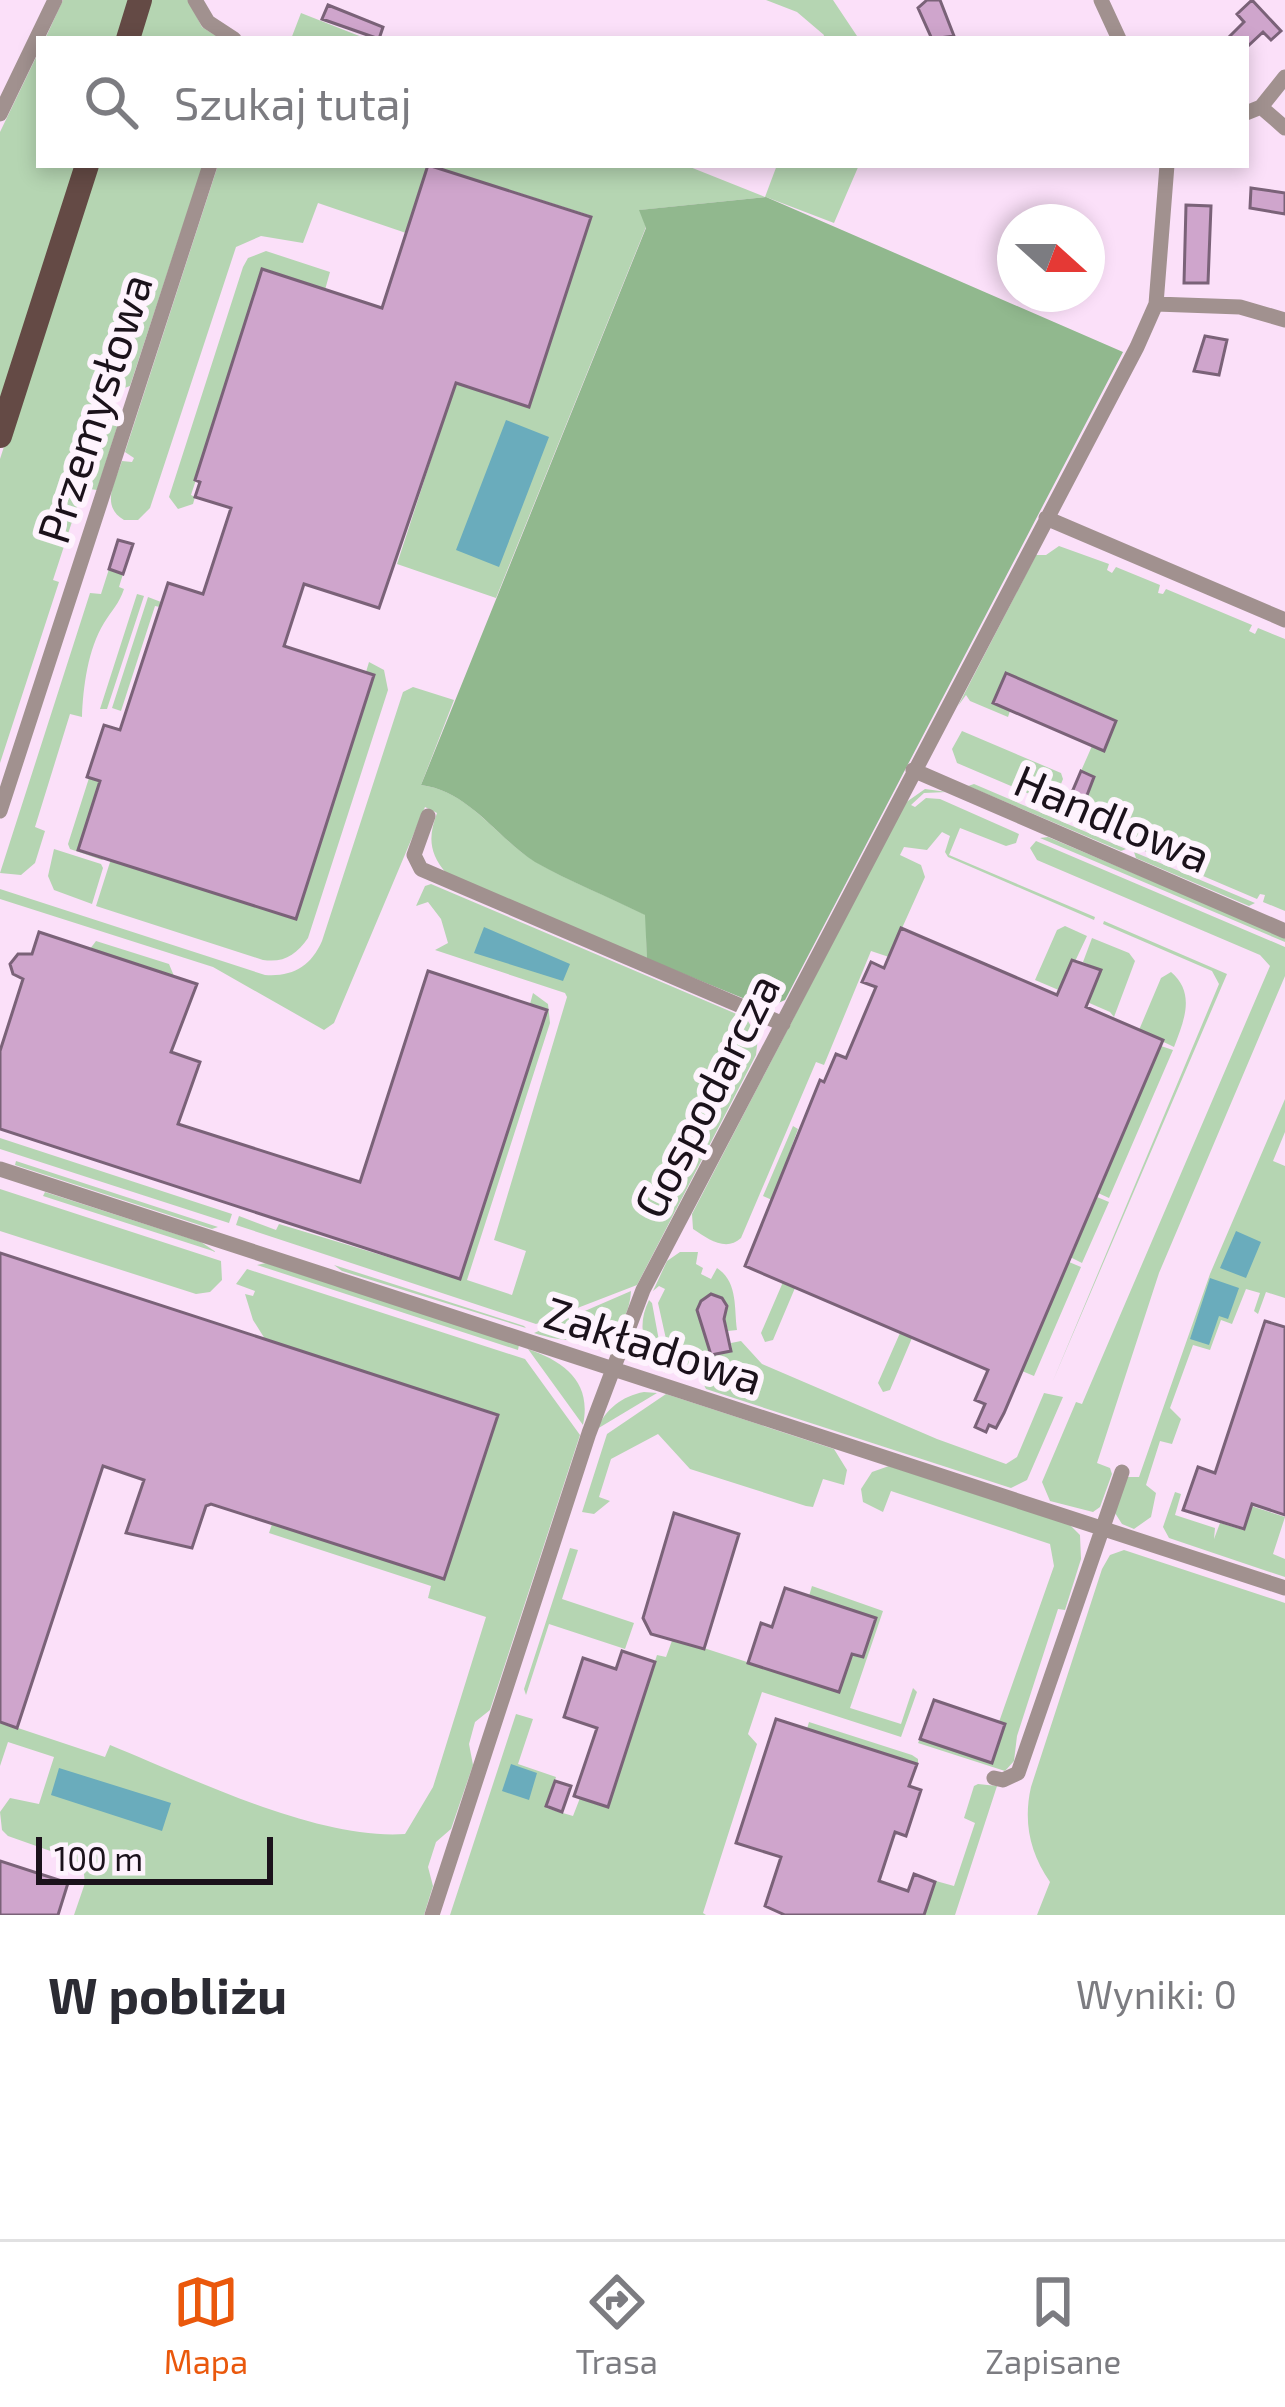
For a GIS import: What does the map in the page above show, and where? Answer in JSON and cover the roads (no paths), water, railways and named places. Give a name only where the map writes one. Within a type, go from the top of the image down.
[{"type":"main road","points":[[129,36],[140,0]]},
{"type":"main road","points":[[0,436],[86,168]]},
{"type":"street","points":[[38,36],[55,0]]},
{"type":"street","points":[[196,0],[208,22],[229,36]]},
{"type":"street","points":[[1101,0],[1117,36]]},
{"type":"street","points":[[0,114],[36,39]]},
{"type":"street","points":[[1285,77],[1253,110],[1285,128]]},
{"type":"street","name":"Przemysłowa","points":[[0,811],[209,168]]},
{"type":"street","name":"Gospodarcza","points":[[432,1915],[612,1368],[643,1290],[1137,347],[1156,304],[1167,168]]},
{"type":"street","points":[[1156,304],[1240,307],[1285,320]]},
{"type":"street","points":[[1046,518],[1285,620]]},
{"type":"street","name":"Handlowa","points":[[913,770],[1285,931]]},
{"type":"street","points":[[428,816],[414,855],[421,869],[783,1024]]},
{"type":"street","name":"Zakładowa","points":[[0,1169],[1285,1588]]},
{"type":"street","points":[[994,1778],[1003,1780],[1018,1773],[1122,1472]]},
{"type":"water","points":[[506,420],[549,437],[499,567],[456,550]]},
{"type":"water","points":[[484,927],[570,964],[563,981],[474,953]]},
{"type":"water","points":[[1236,1231],[1261,1242],[1246,1278],[1220,1268]]},
{"type":"water","points":[[1210,1278],[1239,1288],[1228,1319],[1219,1316],[1209,1345],[1190,1339]]},
{"type":"water","points":[[511,1764],[537,1773],[529,1800],[502,1791]]},
{"type":"water","points":[[59,1768],[171,1803],[162,1831],[51,1795]]}]
